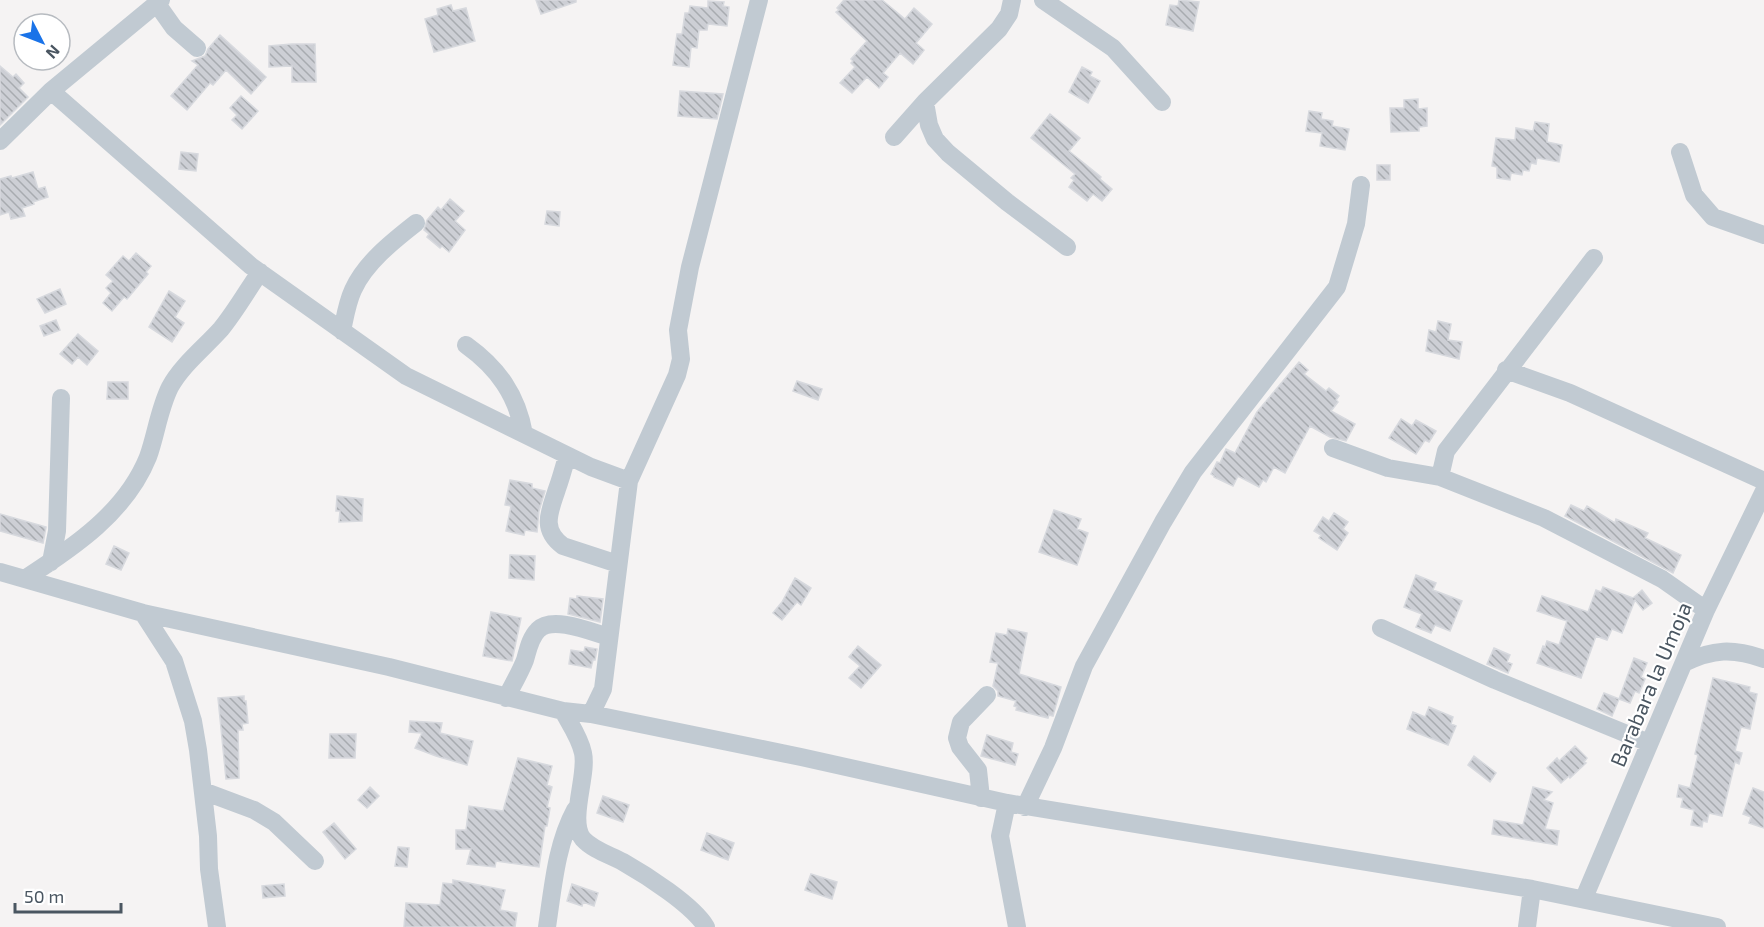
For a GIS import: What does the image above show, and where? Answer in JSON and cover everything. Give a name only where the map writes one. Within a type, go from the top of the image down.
[{"type":"street","points":[[591,714],[603,690],[629,481],[677,375],[681,359],[678,330],[690,267],[759,0]]},
{"type":"street","points":[[894,137],[999,29],[1009,14],[1012,0]]},
{"type":"street","points":[[1043,0],[1113,48],[1162,102]]},
{"type":"street","points":[[0,141],[51,91],[159,2],[174,28],[197,48]]},
{"type":"street","points":[[51,91],[260,272],[406,376],[567,456],[629,481]]},
{"type":"street","points":[[926,102],[928,125],[935,139],[948,153],[1007,202],[1067,247]]},
{"type":"street","points":[[1680,152],[1694,195],[1713,217],[1764,235]]},
{"type":"street","points":[[1025,807],[1053,747],[1084,666],[1162,522],[1193,472],[1337,287],[1356,224],[1361,185]]},
{"type":"street","points":[[342,331],[353,289],[366,270],[404,232],[417,223]]},
{"type":"street","points":[[1440,477],[1446,450],[1594,258]]},
{"type":"street","points":[[26,578],[101,524],[137,481],[148,456],[169,388],[180,371],[223,326],[260,272]]},
{"type":"street","points":[[466,345],[497,372],[517,408],[525,434]]},
{"type":"street","points":[[1506,370],[1570,393],[1764,481]]},
{"type":"street","points":[[51,562],[57,531],[62,398]]},
{"type":"street","points":[[1334,448],[1388,468],[1440,477],[1544,518],[1662,579],[1706,610]]},
{"type":"street","points":[[567,456],[548,519],[550,532],[563,546],[618,564]]},
{"type":"street","name":"Barabara la Umoja","points":[[1584,898],[1706,610],[1764,491]]},
{"type":"street","points":[[0,572],[143,613],[389,667],[506,698],[801,757],[1007,804],[1584,898],[1717,927]]},
{"type":"street","points":[[143,613],[174,661],[192,721],[198,750],[209,869],[218,927]]},
{"type":"street","points":[[506,698],[536,631],[543,626],[556,624],[572,626],[609,638]]},
{"type":"street","points":[[1382,628],[1495,680],[1648,743]]},
{"type":"street","points":[[1684,663],[1703,654],[1730,651],[1747,653],[1764,659]]},
{"type":"street","points":[[981,798],[978,770],[960,747],[957,738],[961,722],[987,695]]},
{"type":"street","points":[[563,711],[583,752],[578,827],[585,841],[624,863],[682,902],[700,918],[705,927]]},
{"type":"street","points":[[203,791],[254,810],[274,822],[315,861]]},
{"type":"street","points":[[547,927],[552,891],[565,833],[579,803]]},
{"type":"street","points":[[1007,804],[1000,836],[1017,927]]},
{"type":"street","points":[[1527,927],[1532,889]]},
{"type":"building","points":[[536,0],[576,0],[576,2],[541,14]]},
{"type":"building","points":[[844,0],[882,0],[905,19],[914,8],[932,24],[916,43],[924,50],[913,64],[900,53],[883,73],[888,77],[879,88],[867,77],[852,93],[840,83],[855,67],[851,59],[867,41],[836,12]]},
{"type":"building","points":[[1179,0],[1199,2],[1193,31],[1166,25],[1170,5],[1178,6]]},
{"type":"building","points":[[708,1],[724,2],[723,6],[729,7],[727,26],[708,24],[707,30],[699,30],[697,48],[691,47],[689,67],[673,65],[677,34],[682,34],[685,13],[689,13],[690,6],[708,8]]},
{"type":"building","points":[[451,5],[453,11],[466,8],[475,41],[434,52],[425,19],[438,15],[437,9]]},
{"type":"building","points":[[220,35],[266,77],[251,94],[226,70],[213,85],[210,83],[187,110],[171,96],[198,65],[192,61],[205,56]]},
{"type":"building","points":[[315,44],[316,82],[292,82],[292,66],[269,67],[269,46]]},
{"type":"building","points":[[0,66],[13,77],[16,74],[24,83],[19,88],[28,97],[0,125]]},
{"type":"building","points":[[1082,67],[1092,72],[1090,76],[1100,81],[1088,103],[1069,92]]},
{"type":"building","points":[[680,91],[723,94],[717,119],[678,116]]},
{"type":"building","points":[[241,96],[258,111],[242,129],[232,120],[237,115],[230,108]]},
{"type":"building","points":[[1418,99],[1418,109],[1427,108],[1427,126],[1419,127],[1419,131],[1391,132],[1390,108],[1404,108],[1404,100]]},
{"type":"building","points":[[1309,111],[1322,113],[1321,119],[1333,121],[1332,126],[1349,129],[1345,150],[1320,146],[1322,133],[1306,131]]},
{"type":"building","points":[[1050,114],[1080,138],[1069,151],[1112,189],[1102,201],[1093,194],[1087,201],[1069,187],[1074,180],[1071,178],[1075,174],[1031,138]]},
{"type":"building","points":[[1535,122],[1549,124],[1547,142],[1562,145],[1559,162],[1537,158],[1536,164],[1531,163],[1529,171],[1523,170],[1522,175],[1511,173],[1510,180],[1497,178],[1497,167],[1492,166],[1496,138],[1515,140],[1516,128],[1533,131]]},
{"type":"building","points":[[181,152],[198,154],[196,171],[179,169]]},
{"type":"building","points":[[1377,165],[1390,165],[1390,180],[1377,180]]},
{"type":"building","points":[[33,172],[38,189],[45,187],[48,197],[22,208],[25,216],[11,219],[9,212],[0,215],[0,179]]},
{"type":"building","points":[[450,199],[464,211],[455,221],[465,230],[449,252],[427,237],[429,234],[424,230],[427,220],[438,207],[441,210]]},
{"type":"building","points":[[547,211],[560,212],[559,226],[545,224]]},
{"type":"building","points":[[136,253],[151,266],[146,272],[148,274],[127,299],[124,297],[112,311],[103,303],[111,293],[106,288],[113,281],[106,275],[123,256],[129,261]]},
{"type":"building","points":[[60,289],[66,304],[45,313],[37,299]]},
{"type":"building","points":[[169,291],[185,301],[175,317],[184,323],[172,342],[149,327]]},
{"type":"building","points":[[56,320],[60,330],[44,336],[40,326]]},
{"type":"building","points":[[1438,321],[1451,324],[1448,340],[1462,342],[1459,359],[1426,351],[1429,330],[1436,332]]},
{"type":"building","points":[[78,334],[98,351],[87,365],[78,357],[72,364],[60,354]]},
{"type":"building","points":[[1299,362],[1308,370],[1304,374],[1326,391],[1329,388],[1339,396],[1336,400],[1338,402],[1331,411],[1355,424],[1346,441],[1330,437],[1310,426],[1285,473],[1274,467],[1266,482],[1263,480],[1259,487],[1238,476],[1233,486],[1214,477],[1211,474],[1217,462],[1220,463],[1226,449],[1235,453],[1257,412]]},
{"type":"building","points":[[797,381],[822,389],[818,400],[793,391]]},
{"type":"building","points":[[108,382],[128,382],[128,399],[107,399]]},
{"type":"building","points":[[1401,419],[1412,426],[1416,420],[1436,431],[1429,442],[1425,440],[1416,454],[1389,438]]},
{"type":"building","points":[[510,480],[532,484],[532,488],[545,491],[539,511],[537,532],[525,530],[524,535],[506,531],[511,506],[505,505]]},
{"type":"building","points":[[337,496],[363,499],[362,521],[339,522],[340,511],[336,511]]},
{"type":"building","points":[[1571,505],[1584,511],[1587,506],[1615,523],[1616,519],[1648,533],[1645,538],[1681,555],[1673,573],[1565,516]]},
{"type":"building","points":[[1054,510],[1081,519],[1077,529],[1088,533],[1077,565],[1039,552]]},
{"type":"building","points":[[1334,513],[1348,522],[1343,529],[1348,533],[1337,550],[1319,538],[1321,535],[1314,531],[1323,517],[1329,521]]},
{"type":"building","points":[[0,514],[46,527],[43,543],[0,531]]},
{"type":"building","points":[[114,546],[129,553],[121,570],[106,564]]},
{"type":"building","points":[[510,555],[535,556],[534,580],[509,578]]},
{"type":"building","points":[[1416,575],[1436,583],[1433,590],[1462,601],[1450,631],[1435,625],[1431,633],[1416,627],[1422,614],[1404,607]]},
{"type":"building","points":[[795,578],[811,588],[801,605],[797,602],[782,620],[773,613]]},
{"type":"building","points":[[1603,587],[1633,598],[1642,590],[1652,603],[1643,610],[1635,600],[1622,633],[1612,629],[1607,640],[1596,636],[1581,678],[1537,663],[1547,641],[1559,645],[1567,621],[1537,611],[1542,596],[1588,612],[1596,590],[1601,592]]},
{"type":"building","points":[[577,596],[603,599],[600,622],[568,614],[570,598],[577,599]]},
{"type":"building","points":[[491,612],[521,618],[512,661],[483,656]]},
{"type":"building","points":[[1008,629],[1027,633],[1019,674],[1061,687],[1053,716],[1049,715],[1048,718],[1016,710],[1017,707],[1014,706],[1016,701],[998,696],[998,691],[993,686],[998,663],[990,662],[996,633],[1007,635]]},
{"type":"building","points":[[858,646],[881,665],[861,688],[849,678],[860,666],[849,657]]},
{"type":"building","points":[[585,647],[597,649],[591,668],[569,664],[571,650],[584,652]]},
{"type":"building","points":[[1494,648],[1510,655],[1507,662],[1512,664],[1508,673],[1487,664]]},
{"type":"building","points":[[1634,658],[1647,663],[1641,677],[1645,679],[1639,693],[1635,691],[1630,703],[1619,699]]},
{"type":"building","points":[[1713,678],[1750,687],[1749,692],[1757,694],[1750,729],[1741,727],[1735,751],[1742,753],[1739,764],[1735,762],[1722,816],[1709,813],[1707,822],[1703,821],[1702,827],[1691,825],[1694,810],[1681,807],[1683,798],[1677,797],[1679,785],[1690,788],[1698,755],[1695,754]]},
{"type":"building","points":[[1604,693],[1619,699],[1612,716],[1597,709]]},
{"type":"building","points":[[244,696],[248,723],[242,724],[243,730],[238,730],[239,778],[226,779],[218,698]]},
{"type":"building","points":[[1429,707],[1453,717],[1451,724],[1456,726],[1448,745],[1407,729],[1413,712],[1425,717]]},
{"type":"building","points":[[410,721],[442,723],[440,733],[473,741],[467,765],[415,748],[422,733],[409,732]]},
{"type":"building","points":[[330,734],[356,734],[355,758],[329,758]]},
{"type":"building","points":[[987,735],[1013,743],[1011,752],[1018,754],[1015,765],[981,756]]},
{"type":"building","points":[[1575,746],[1587,758],[1584,762],[1586,763],[1561,783],[1547,768],[1557,758],[1559,761]]},
{"type":"building","points":[[1474,756],[1496,773],[1490,782],[1468,765]]},
{"type":"building","points":[[518,758],[552,766],[547,785],[552,787],[547,807],[550,808],[539,867],[496,861],[495,867],[467,864],[471,849],[456,849],[456,830],[466,830],[469,806],[503,811]]},
{"type":"building","points":[[370,787],[379,796],[367,808],[358,800]]},
{"type":"building","points":[[1533,787],[1552,792],[1544,800],[1553,803],[1545,829],[1559,831],[1557,845],[1492,834],[1494,820],[1523,825]]},
{"type":"building","points":[[1753,788],[1764,792],[1764,828],[1749,823],[1751,817],[1743,814]]},
{"type":"building","points":[[603,796],[629,805],[623,822],[597,813]]},
{"type":"building","points":[[334,823],[356,849],[345,859],[323,832]]},
{"type":"building","points":[[707,833],[734,843],[728,860],[701,850]]},
{"type":"building","points":[[398,847],[409,848],[407,867],[395,866]]},
{"type":"building","points":[[811,874],[837,882],[832,899],[805,890]]},
{"type":"building","points":[[453,880],[505,890],[500,910],[517,913],[515,927],[404,927],[406,903],[440,905],[443,883],[453,884]]},
{"type":"building","points":[[284,884],[285,896],[263,898],[262,886]]},
{"type":"building","points":[[572,884],[598,893],[594,906],[583,902],[582,906],[567,901]]}]
